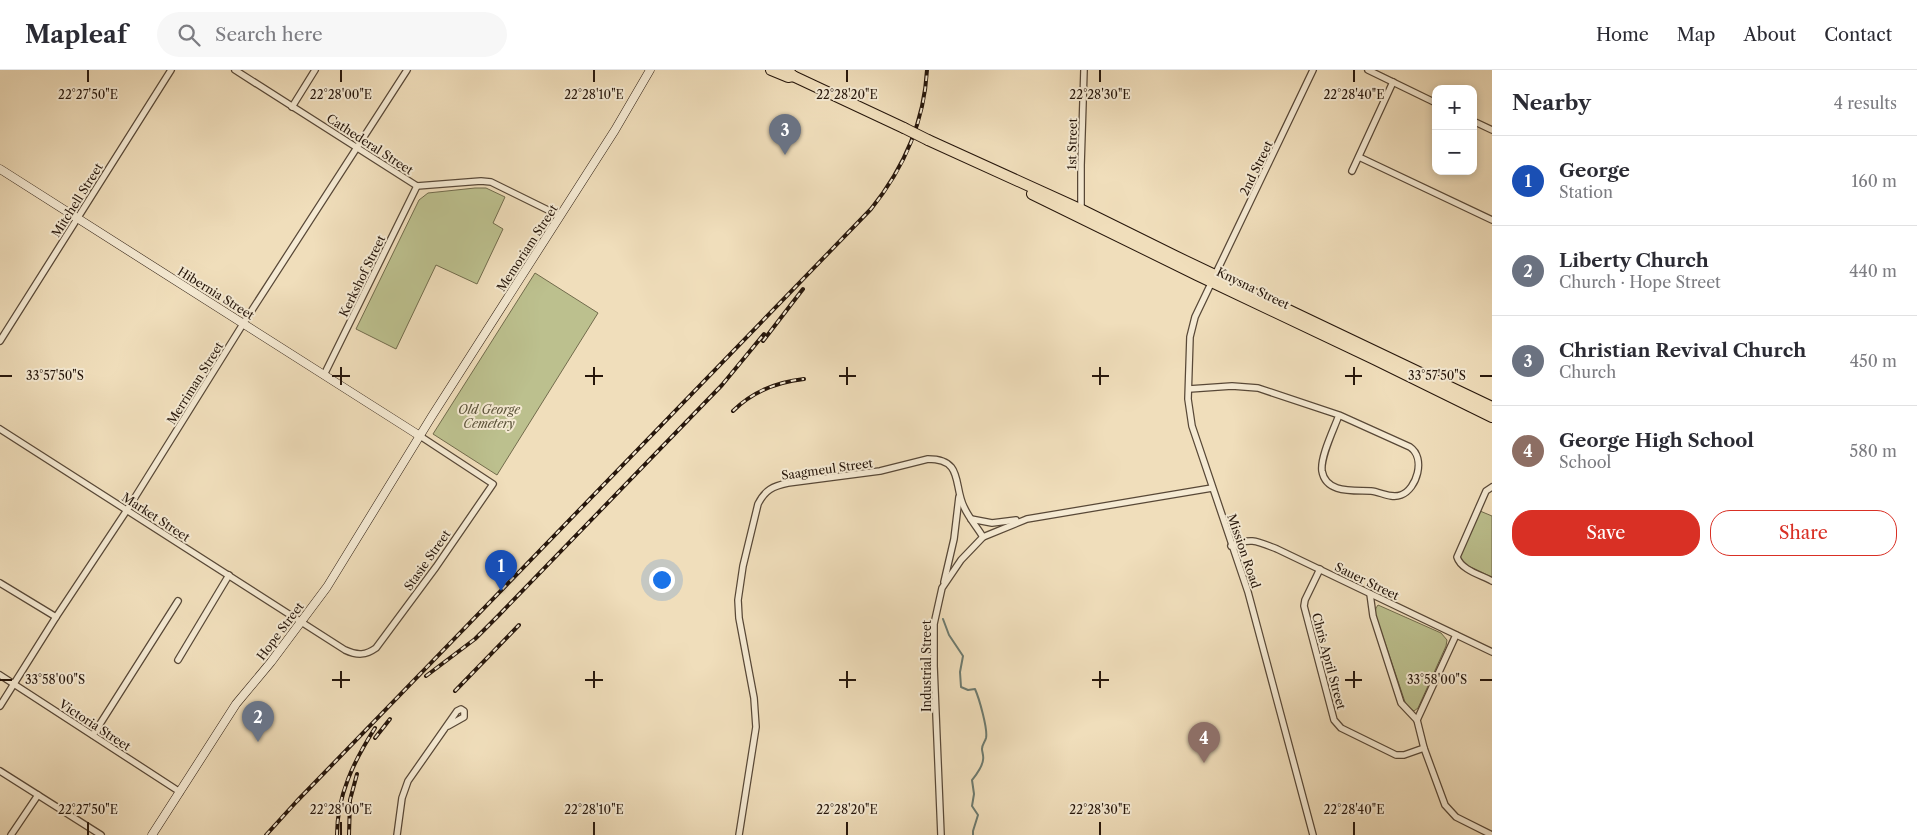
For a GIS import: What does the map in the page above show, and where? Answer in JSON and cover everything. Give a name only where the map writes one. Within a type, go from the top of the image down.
[{"type":"highway","name":"Knysna Street","points":[[771,70],[788,77],[790,73],[1006,177],[1019,181],[1081,214],[1492,418]]},
{"type":"highway","name":"Knysna Street","points":[[1213,278],[1492,407]]},
{"type":"street","name":"Mitchell Street","points":[[0,340],[171,70]]},
{"type":"street","name":"Cathederal Street","points":[[235,70],[417,186],[481,181],[491,182],[560,216]]},
{"type":"street","points":[[292,107],[315,70]]},
{"type":"street","name":"Merriman Street","points":[[0,706],[407,70]]},
{"type":"street","name":"Memoriam Street","points":[[420,436],[615,130],[650,70]]},
{"type":"street","name":"1st Street","points":[[1081,214],[1080,165],[1084,70]]},
{"type":"street","name":"2nd Street","points":[[1213,278],[1313,70]]},
{"type":"street","points":[[1368,70],[1432,101]]},
{"type":"street","points":[[1352,172],[1392,82]]},
{"type":"street","points":[[1477,123],[1492,130]]},
{"type":"street","points":[[1359,157],[1492,220]]},
{"type":"street","name":"Hibernia Street","points":[[0,169],[420,436]]},
{"type":"street","name":"Kerkshof Street","points":[[324,375],[417,186]]},
{"type":"street","name":"Mission Road","points":[[1213,278],[1191,329],[1189,412],[1212,488],[1248,592],[1313,835]]},
{"type":"street","points":[[1189,389],[1232,386],[1258,388],[1339,415],[1410,447],[1415,450],[1419,458],[1419,467],[1411,487],[1406,493],[1393,496],[1370,491],[1343,490],[1334,487],[1326,481],[1322,472],[1322,464],[1339,415]]},
{"type":"street","name":"Market Street","points":[[0,429],[301,621]]},
{"type":"street","name":"Hope Street","points":[[152,835],[236,704],[271,662],[327,587],[420,436]]},
{"type":"street","name":"Stasie Street","points":[[301,621],[354,654],[368,654],[376,648],[436,567],[493,484],[420,436]]},
{"type":"street","name":"Saagmeul Street","points":[[739,835],[756,726],[754,698],[739,618],[738,600],[744,563],[758,504],[762,495],[772,488],[782,485],[880,471],[928,459],[940,460],[951,467],[958,479],[963,506],[983,537]]},
{"type":"street","points":[[1492,487],[1486,491],[1457,557],[1466,568],[1492,581]]},
{"type":"street","name":"Industrial Street","points":[[941,835],[934,624],[942,588],[961,560],[983,537],[1027,519],[1212,488]]},
{"type":"street","points":[[942,588],[954,539],[960,495]]},
{"type":"street","points":[[971,519],[992,523],[1027,519]]},
{"type":"street","name":"Sauer Street","points":[[1232,546],[1246,540],[1254,540],[1320,569],[1492,652]]},
{"type":"street","name":"Chris April Street","points":[[1320,569],[1304,606],[1334,720],[1342,728],[1396,755],[1404,755],[1424,748]]},
{"type":"street","points":[[178,660],[229,575]]},
{"type":"street","points":[[0,583],[56,618]]},
{"type":"street","points":[[1370,594],[1373,616],[1401,703],[1417,720],[1424,748],[1445,805],[1456,817],[1492,835]]},
{"type":"street","points":[[92,735],[178,601]]},
{"type":"street","points":[[1417,720],[1456,635]]},
{"type":"street","name":"Victoria Street","points":[[0,675],[180,792]]},
{"type":"street","points":[[397,835],[401,804],[408,782],[448,726]]},
{"type":"street","points":[[0,771],[101,835]]},
{"type":"street","points":[[11,835],[38,795]]},
{"type":"green space","points":[[486,188],[505,197],[493,223],[503,229],[477,284],[436,265],[396,349],[356,329],[419,200],[428,193]]},
{"type":"green space","name":"Old George Cemetery","points":[[535,273],[598,313],[497,475],[433,434]]},
{"type":"green space","points":[[1480,511],[1492,516],[1492,577],[1461,561],[1460,555]]},
{"type":"green space","points":[[1378,605],[1441,633],[1447,640],[1418,708],[1414,711],[1405,702],[1375,613]]},
{"type":"waterway","points":[[943,619],[949,635],[963,656],[960,672],[961,687],[968,690],[975,689],[986,728],[986,738],[982,747],[982,763],[972,780],[974,794],[972,806],[978,815],[973,835]]},
{"type":"railway","points":[[266,835],[871,209],[893,177],[910,144],[922,108],[927,70]]},
{"type":"railway","points":[[763,341],[803,289]]},
{"type":"railway","points":[[426,676],[475,639],[499,615],[722,385],[764,334]]},
{"type":"railway","points":[[733,411],[757,393],[775,385],[804,379]]},
{"type":"railway","points":[[455,691],[519,625]]},
{"type":"railway","points":[[375,738],[390,719]]},
{"type":"railway","points":[[337,835],[343,792],[360,753],[375,728]]},
{"type":"railway","points":[[349,835],[350,800],[357,774]]},
{"type":"place","name":"Christian Revival Church","points":[[785,155]]},
{"type":"place","name":"George","points":[[501,591]]},
{"type":"place","name":"Liberty Church","points":[[258,742]]},
{"type":"place","name":"George High School","points":[[1204,763]]}]
